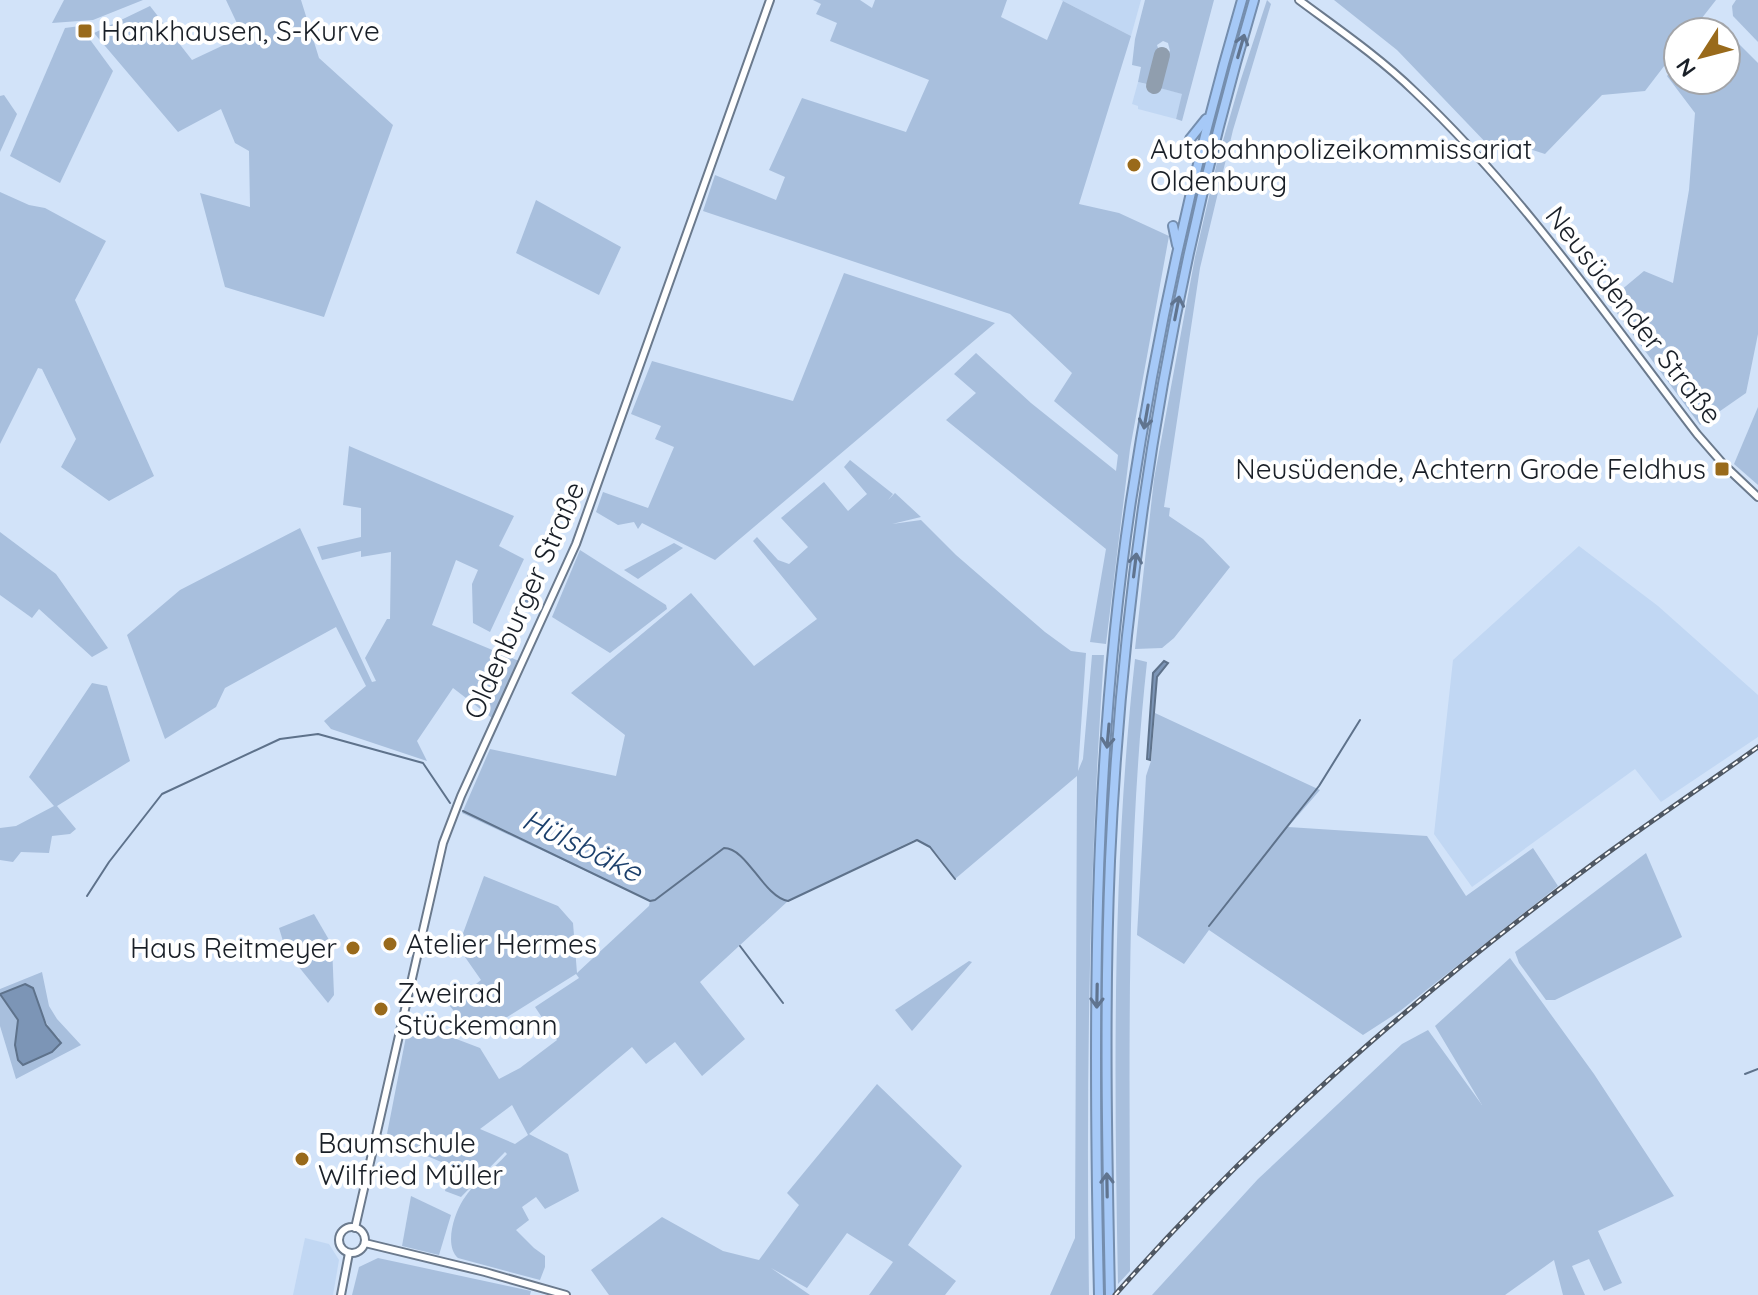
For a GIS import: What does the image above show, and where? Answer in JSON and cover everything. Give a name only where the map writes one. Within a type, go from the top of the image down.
[{"type":"highway","points":[[1099,1295],[1097,941],[1104,781],[1115,644],[1131,503],[1177,252],[1210,111],[1242,0]]},
{"type":"highway","points":[[1110,1295],[1106,1090],[1108,941],[1112,829],[1126,643],[1139,533],[1182,282],[1199,204],[1254,0]]},
{"type":"highway","points":[[1190,139],[1210,111]]},
{"type":"highway","points":[[1173,226],[1177,252]]},
{"type":"street","name":"Oldenburger Straße","points":[[355,1228],[443,843],[461,796],[581,530],[770,0]]},
{"type":"street","name":"Neusüdender Straße","points":[[1299,0],[1362,46],[1465,140],[1509,191],[1697,434],[1758,497]]},
{"type":"street","points":[[355,1228],[363,1234],[365,1243],[357,1252],[349,1253],[340,1245],[339,1236],[345,1229],[355,1228]]},
{"type":"street","points":[[365,1243],[499,1275],[566,1295]]},
{"type":"street","points":[[341,1295],[349,1253]]},
{"type":"shaded area","points":[[64,0],[143,0],[93,20],[52,23]]},
{"type":"shaded area","points":[[226,0],[301,0],[319,58],[393,125],[324,317],[225,287],[200,193],[250,207],[249,151],[235,143],[221,109],[178,132],[94,33],[150,6],[192,60],[243,36]]},
{"type":"shaded area","points":[[813,0],[860,0],[872,8],[875,0],[1007,0],[1001,17],[1047,40],[1063,1],[1131,36],[1079,204],[1119,213],[1169,236],[1130,449],[1106,644],[1090,642],[1106,549],[946,420],[976,393],[954,374],[976,353],[1031,403],[1116,471],[1118,455],[1054,401],[1072,373],[1010,314],[703,211],[715,175],[776,200],[785,177],[769,170],[802,98],[906,132],[929,80],[830,41],[837,23],[816,14],[821,4]]},
{"type":"shaded area","points":[[1061,0],[1141,0],[1131,36]]},
{"type":"shaded area","points":[[1145,0],[1214,0],[1182,121],[1176,119],[1182,94],[1156,87],[1164,55],[1170,51],[1168,43],[1163,41],[1157,45],[1160,54],[1151,85],[1138,82],[1141,67],[1132,65]]},
{"type":"shaded area","points":[[1267,0],[1271,4],[1233,130],[1200,268],[1164,507],[1170,508],[1169,516],[1203,539],[1230,567],[1174,638],[1162,648],[1135,649],[1154,479],[1195,257],[1218,158]]},
{"type":"shaded area","points":[[1334,0],[1716,0],[1704,16],[1662,16],[1662,69],[1645,91],[1602,95],[1545,154],[1507,142],[1490,147],[1397,50]]},
{"type":"shaded area","points":[[1736,0],[1758,0],[1758,42],[1742,25],[1742,16],[1733,16],[1732,6]]},
{"type":"shaded area","points":[[80,26],[113,71],[60,183],[10,156],[65,28]]},
{"type":"shaded area","points":[[1742,47],[1758,63],[1758,334],[1746,393],[1700,425],[1608,301],[1644,271],[1673,283],[1689,190],[1695,113],[1682,96],[1742,96]]},
{"type":"shaded area","points":[[1138,82],[1183,94],[1176,119],[1138,109],[1132,104]]},
{"type":"shaded area","points":[[4,95],[17,114],[0,152],[0,96]]},
{"type":"shaded area","points":[[0,192],[29,205],[45,208],[106,241],[75,300],[154,476],[109,501],[61,467],[76,439],[42,369],[38,368],[0,444]]},
{"type":"shaded area","points":[[536,200],[621,247],[599,295],[516,253]]},
{"type":"shaded area","points":[[844,273],[995,323],[715,560],[642,523],[638,529],[634,522],[618,525],[596,512],[603,492],[648,508],[674,447],[655,439],[661,426],[631,414],[652,361],[793,401]]},
{"type":"shaded area","points":[[1758,407],[1758,485],[1734,464]]},
{"type":"shaded area","points":[[349,446],[514,516],[499,546],[524,559],[490,632],[473,623],[472,584],[478,570],[456,560],[432,625],[519,661],[492,718],[453,688],[417,741],[427,761],[331,729],[324,721],[366,686],[336,627],[225,688],[216,707],[165,739],[127,635],[180,590],[300,528],[372,682],[376,681],[365,658],[387,619],[390,619],[391,552],[361,557],[361,551],[322,560],[317,547],[361,537],[361,508],[343,505]]},
{"type":"shaded area","points":[[850,460],[893,494],[888,500],[895,493],[921,517],[892,524],[921,520],[956,555],[1045,632],[1071,651],[1086,653],[1078,771],[1083,759],[1092,655],[1104,655],[1090,975],[1089,1295],[1050,1295],[1075,1238],[1077,776],[955,879],[927,845],[914,840],[788,901],[700,982],[745,1039],[702,1076],[675,1042],[646,1064],[632,1047],[529,1134],[568,1154],[579,1191],[545,1209],[536,1197],[522,1207],[529,1220],[516,1230],[545,1256],[540,1280],[458,1258],[451,1238],[460,1206],[473,1187],[507,1154],[505,1152],[461,1197],[445,1191],[451,1166],[386,1139],[409,1021],[480,1048],[499,1079],[520,1068],[557,1040],[535,1007],[579,978],[576,974],[475,1037],[449,1005],[481,980],[458,947],[484,876],[558,906],[573,923],[577,973],[649,906],[650,901],[462,813],[490,749],[616,776],[625,735],[571,693],[691,593],[754,666],[817,619],[753,541],[757,537],[778,560],[789,564],[808,547],[781,518],[824,482],[848,511],[867,494],[844,467]],"holes":[[[512,1105],[528,1135],[515,1144],[480,1129]]]},
{"type":"shaded area","points":[[0,532],[56,574],[108,648],[92,657],[39,609],[32,618],[0,595]]},
{"type":"shaded area","points":[[674,543],[683,548],[638,579],[624,570]]},
{"type":"shaded area","points":[[1579,546],[1658,606],[1758,695],[1758,737],[1661,802],[1635,769],[1472,887],[1434,834],[1453,660]]},
{"type":"shaded area","points":[[580,550],[666,605],[667,609],[610,653],[552,617]]},
{"type":"shaded area","points":[[530,571],[544,577],[531,607],[523,603]]},
{"type":"shaded area","points":[[1135,659],[1147,662],[1132,890],[1130,1271],[1118,1284],[1118,893]]},
{"type":"shaded area","points":[[1164,661],[1168,663],[1157,677],[1150,760],[1147,759],[1153,673]]},
{"type":"shaded area","points":[[92,683],[107,686],[130,761],[57,806],[76,829],[70,834],[52,836],[49,853],[21,852],[13,862],[0,860],[0,828],[16,826],[54,806],[29,777]]},
{"type":"shaded area","points":[[1155,713],[1320,790],[1288,827],[1427,836],[1466,896],[1533,848],[1558,886],[1400,1011],[1363,1035],[1209,930],[1184,964],[1137,935],[1146,776],[1151,761]]},
{"type":"shaded area","points":[[1646,853],[1682,937],[1555,1000],[1546,1000],[1519,963],[1515,952]]},
{"type":"shaded area","points":[[314,914],[332,945],[334,995],[328,1003],[286,951],[279,928]]},
{"type":"shaded area","points":[[1510,958],[1594,1074],[1674,1196],[1598,1231],[1622,1283],[1604,1291],[1589,1259],[1572,1266],[1585,1295],[1563,1295],[1554,1260],[1505,1295],[1152,1295],[1258,1179],[1402,1044],[1428,1030],[1482,1105],[1435,1026]]},
{"type":"shaded area","points":[[969,961],[972,962],[912,1031],[895,1010]]},
{"type":"shaded area","points":[[42,972],[49,1006],[81,1045],[16,1079],[0,1026],[0,995],[18,1020],[16,1037],[27,1064],[52,1052],[59,1038],[25,984],[0,994],[0,989]]},
{"type":"shaded area","points":[[25,984],[33,988],[46,1025],[61,1043],[52,1052],[23,1065],[18,1060],[15,1045],[18,1020],[0,994]]},
{"type":"shaded area","points":[[877,1084],[962,1166],[908,1245],[956,1281],[945,1295],[869,1295],[893,1262],[847,1233],[807,1288],[771,1268],[810,1295],[609,1295],[591,1270],[662,1217],[723,1251],[759,1260],[799,1205],[787,1193]]},
{"type":"shaded area","points":[[411,1196],[451,1215],[439,1255],[402,1246]]},
{"type":"shaded area","points":[[305,1238],[329,1244],[339,1260],[333,1295],[293,1295]]},
{"type":"shaded area","points":[[378,1258],[531,1291],[530,1295],[352,1295],[359,1267]]},
{"type":"waterway","points":[[1209,926],[1319,786],[1360,720]]},
{"type":"waterway","name":"Hülsbäke","points":[[87,896],[109,862],[162,794],[280,739],[318,734],[423,763],[450,803]]},
{"type":"waterway","name":"Hülsbäke","points":[[463,811],[650,901],[724,848],[740,856],[771,891],[788,901],[917,840],[930,847],[955,879]]},
{"type":"waterway","points":[[740,946],[783,1003]]},
{"type":"waterway","points":[[1745,1074],[1758,1069]]},
{"type":"taxiway","points":[[1154,86],[1162,55]]},
{"type":"railway","points":[[1115,1295],[1282,1122],[1402,1015],[1526,914],[1758,747]]},
{"type":"place","name":"Hankhausen, S-Kurve","points":[[85,31]]},
{"type":"place","name":"Autobahnpolizeikommissariat Oldenburg","points":[[1134,165]]},
{"type":"place","name":"Neusüdende, Achtern Grode Feldhus","points":[[1722,469]]},
{"type":"place","name":"Atelier Hermes","points":[[390,944]]},
{"type":"place","name":"Haus Reitmeyer","points":[[353,948]]},
{"type":"place","name":"Zweirad Stückemann","points":[[381,1009]]},
{"type":"place","name":"Baumschule Wilfried Müller","points":[[302,1159]]}]
